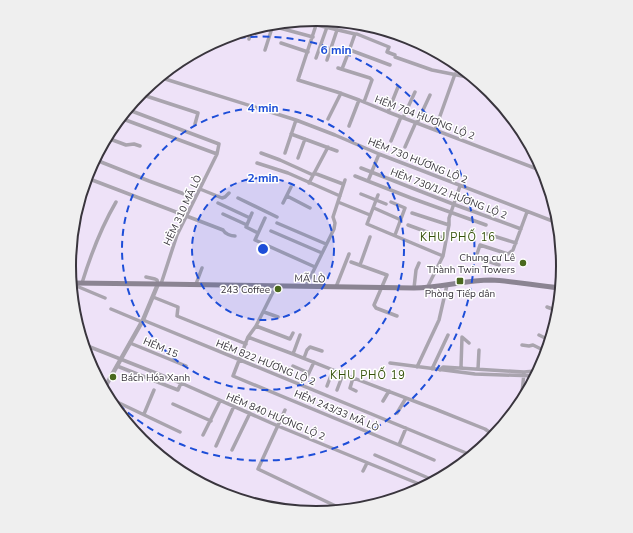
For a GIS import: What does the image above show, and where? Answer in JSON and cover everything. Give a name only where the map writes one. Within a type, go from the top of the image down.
[{"type":"main road","name":"MÃ LÒ","points":[[77,283],[427,288],[474,281],[492,280],[556,287]]},
{"type":"street","points":[[281,43],[308,52],[317,26]]},
{"type":"street","points":[[316,58],[326,27],[357,34],[389,47],[387,52],[395,55],[394,57],[432,70],[463,76]]},
{"type":"street","points":[[282,29],[313,37]]},
{"type":"street","points":[[327,60],[337,30]]},
{"type":"street","points":[[265,50],[271,31]]},
{"type":"street","points":[[354,34],[350,50],[340,69],[370,78],[372,80],[364,102]]},
{"type":"street","points":[[350,50],[390,65]]},
{"type":"street","name":"HẺM 704 HƯƠNG LỘ 2","points":[[308,52],[298,80],[341,93],[536,169]]},
{"type":"street","points":[[435,130],[455,74]]},
{"type":"street","name":"HẺM 730 HƯƠNG LỘ 2","points":[[166,79],[296,120],[460,186],[552,221]]},
{"type":"street","points":[[388,112],[398,87]]},
{"type":"street","points":[[391,140],[415,92]]},
{"type":"street","points":[[328,119],[341,93]]},
{"type":"street","points":[[405,147],[430,95]]},
{"type":"street","points":[[146,96],[198,113],[195,124]]},
{"type":"street","points":[[349,126],[359,100]]},
{"type":"street","name":"HẺM 310 MÃ LÒ","points":[[133,112],[219,144],[217,154],[176,235],[159,284]]},
{"type":"street","points":[[126,120],[217,154]]},
{"type":"street","points":[[285,153],[296,120]]},
{"type":"street","points":[[291,134],[337,151]]},
{"type":"street","points":[[298,158],[305,139]]},
{"type":"street","points":[[112,140],[126,145],[134,144],[140,146]]},
{"type":"street","points":[[309,183],[328,147]]},
{"type":"street","points":[[261,153],[313,174],[343,184]]},
{"type":"street","points":[[368,182],[379,154]]},
{"type":"street","points":[[100,162],[195,198]]},
{"type":"street","points":[[257,163],[288,173],[340,196]]},
{"type":"street","name":"HẺM 730/1/2 HƯƠNG LỘ 2","points":[[361,168],[521,229]]},
{"type":"street","points":[[355,176],[486,225]]},
{"type":"street","points":[[92,180],[186,215],[223,230],[231,236],[235,236]]},
{"type":"street","points":[[306,286],[334,230],[335,223],[333,217],[345,180]]},
{"type":"street","points":[[427,288],[443,256],[449,218],[460,186]]},
{"type":"street","points":[[283,203],[291,187]]},
{"type":"street","points":[[200,189],[222,198],[226,197],[228,193]]},
{"type":"street","points":[[361,194],[386,204]]},
{"type":"street","points":[[378,195],[367,224],[443,256]]},
{"type":"street","points":[[287,196],[310,208]]},
{"type":"street","points":[[238,198],[277,217]]},
{"type":"street","points":[[82,283],[106,222],[116,202]]},
{"type":"street","points":[[338,202],[370,215]]},
{"type":"street","points":[[391,202],[406,208],[395,235]]},
{"type":"street","points":[[218,203],[250,218]]},
{"type":"street","points":[[374,208],[401,220]]},
{"type":"street","points":[[499,265],[476,257],[480,245],[508,254],[513,250],[527,212]]},
{"type":"street","points":[[247,225],[252,213]]},
{"type":"street","points":[[412,213],[449,225]]},
{"type":"street","points":[[223,214],[247,225],[246,227],[258,233]]},
{"type":"street","points":[[265,218],[263,228],[258,233],[255,240],[315,267]]},
{"type":"street","points":[[277,223],[326,244]]},
{"type":"street","points":[[408,225],[446,239]]},
{"type":"street","points":[[271,231],[322,253]]},
{"type":"street","points":[[484,233],[516,243]]},
{"type":"street","points":[[360,265],[370,237]]},
{"type":"street","points":[[336,287],[350,254]]},
{"type":"street","points":[[351,262],[387,275],[374,305],[376,308],[397,316]]},
{"type":"street","points":[[414,288],[416,270],[419,263]]},
{"type":"street","points":[[196,284],[202,268]]},
{"type":"street","points":[[107,384],[142,321],[159,284],[157,280],[146,277]]},
{"type":"street","points":[[77,286],[105,298]]},
{"type":"street","points":[[239,360],[248,337],[264,312],[276,286]]},
{"type":"street","points":[[417,367],[439,320],[447,286]]},
{"type":"street","points":[[153,297],[178,308],[177,316],[246,344]]},
{"type":"street","points":[[547,307],[553,309]]},
{"type":"street","name":"HẺM 822 HƯƠNG LỘ 2","points":[[111,309],[467,453]]},
{"type":"street","points":[[264,312],[278,317]]},
{"type":"street","points":[[256,326],[290,339],[293,334]]},
{"type":"street","points":[[293,354],[300,335]]},
{"type":"street","points":[[432,369],[448,335]]},
{"type":"street","points":[[539,335],[546,338]]},
{"type":"street","points":[[248,337],[389,391],[485,429],[490,433]]},
{"type":"street","points":[[461,367],[462,337],[469,343]]},
{"type":"street","name":"HẺM 15","points":[[130,343],[186,366]]},
{"type":"street","points":[[522,345],[533,345],[542,350]]},
{"type":"street","points":[[304,358],[310,346],[322,351]]},
{"type":"street","name":"HẺM 840 HƯƠNG LỘ 2","points":[[90,348],[181,383],[278,426],[419,484]]},
{"type":"street","points":[[478,369],[479,350]]},
{"type":"street","name":"HẺM 243/33 MÃ LÒ","points":[[239,360],[233,376],[434,460]]},
{"type":"street","points":[[308,378],[314,362]]},
{"type":"street","points":[[390,363],[475,374],[524,374],[533,372]]},
{"type":"street","points":[[118,366],[178,390],[181,383]]},
{"type":"street","points":[[293,366],[309,373]]},
{"type":"street","points":[[440,370],[443,367],[461,367],[531,375]]},
{"type":"street","points":[[327,386],[333,370]]},
{"type":"street","points":[[337,390],[343,374]]},
{"type":"street","points":[[522,391],[524,374]]},
{"type":"street","points":[[353,378],[350,388],[356,391]]},
{"type":"street","points":[[144,414],[154,390]]},
{"type":"street","points":[[383,401],[389,391]]},
{"type":"street","points":[[397,413],[406,398]]},
{"type":"street","points":[[203,435],[220,400]]},
{"type":"street","points":[[119,403],[180,432]]},
{"type":"street","points":[[173,404],[210,421]]},
{"type":"street","points":[[216,446],[234,406]]},
{"type":"street","points":[[285,410],[258,469],[335,506]]},
{"type":"street","points":[[232,450],[250,413]]},
{"type":"street","points":[[399,445],[406,428]]},
{"type":"street","points":[[375,455],[430,479]]},
{"type":"street","points":[[363,471],[367,463]]},
{"type":"place","name":"Chung cư Lê Thành Twin Towers","points":[[523,263]]},
{"type":"place","name":"Phòng Tiếp dân","points":[[460,281]]},
{"type":"place","name":"243 Coffee","points":[[278,289]]},
{"type":"place","name":"Bách Hóa Xanh","points":[[113,377]]},
{"type":"district","name":"KHU PHỐ 16","points":[[458,237]]},
{"type":"district","name":"KHU PHỐ 19","points":[[368,375]]}]
